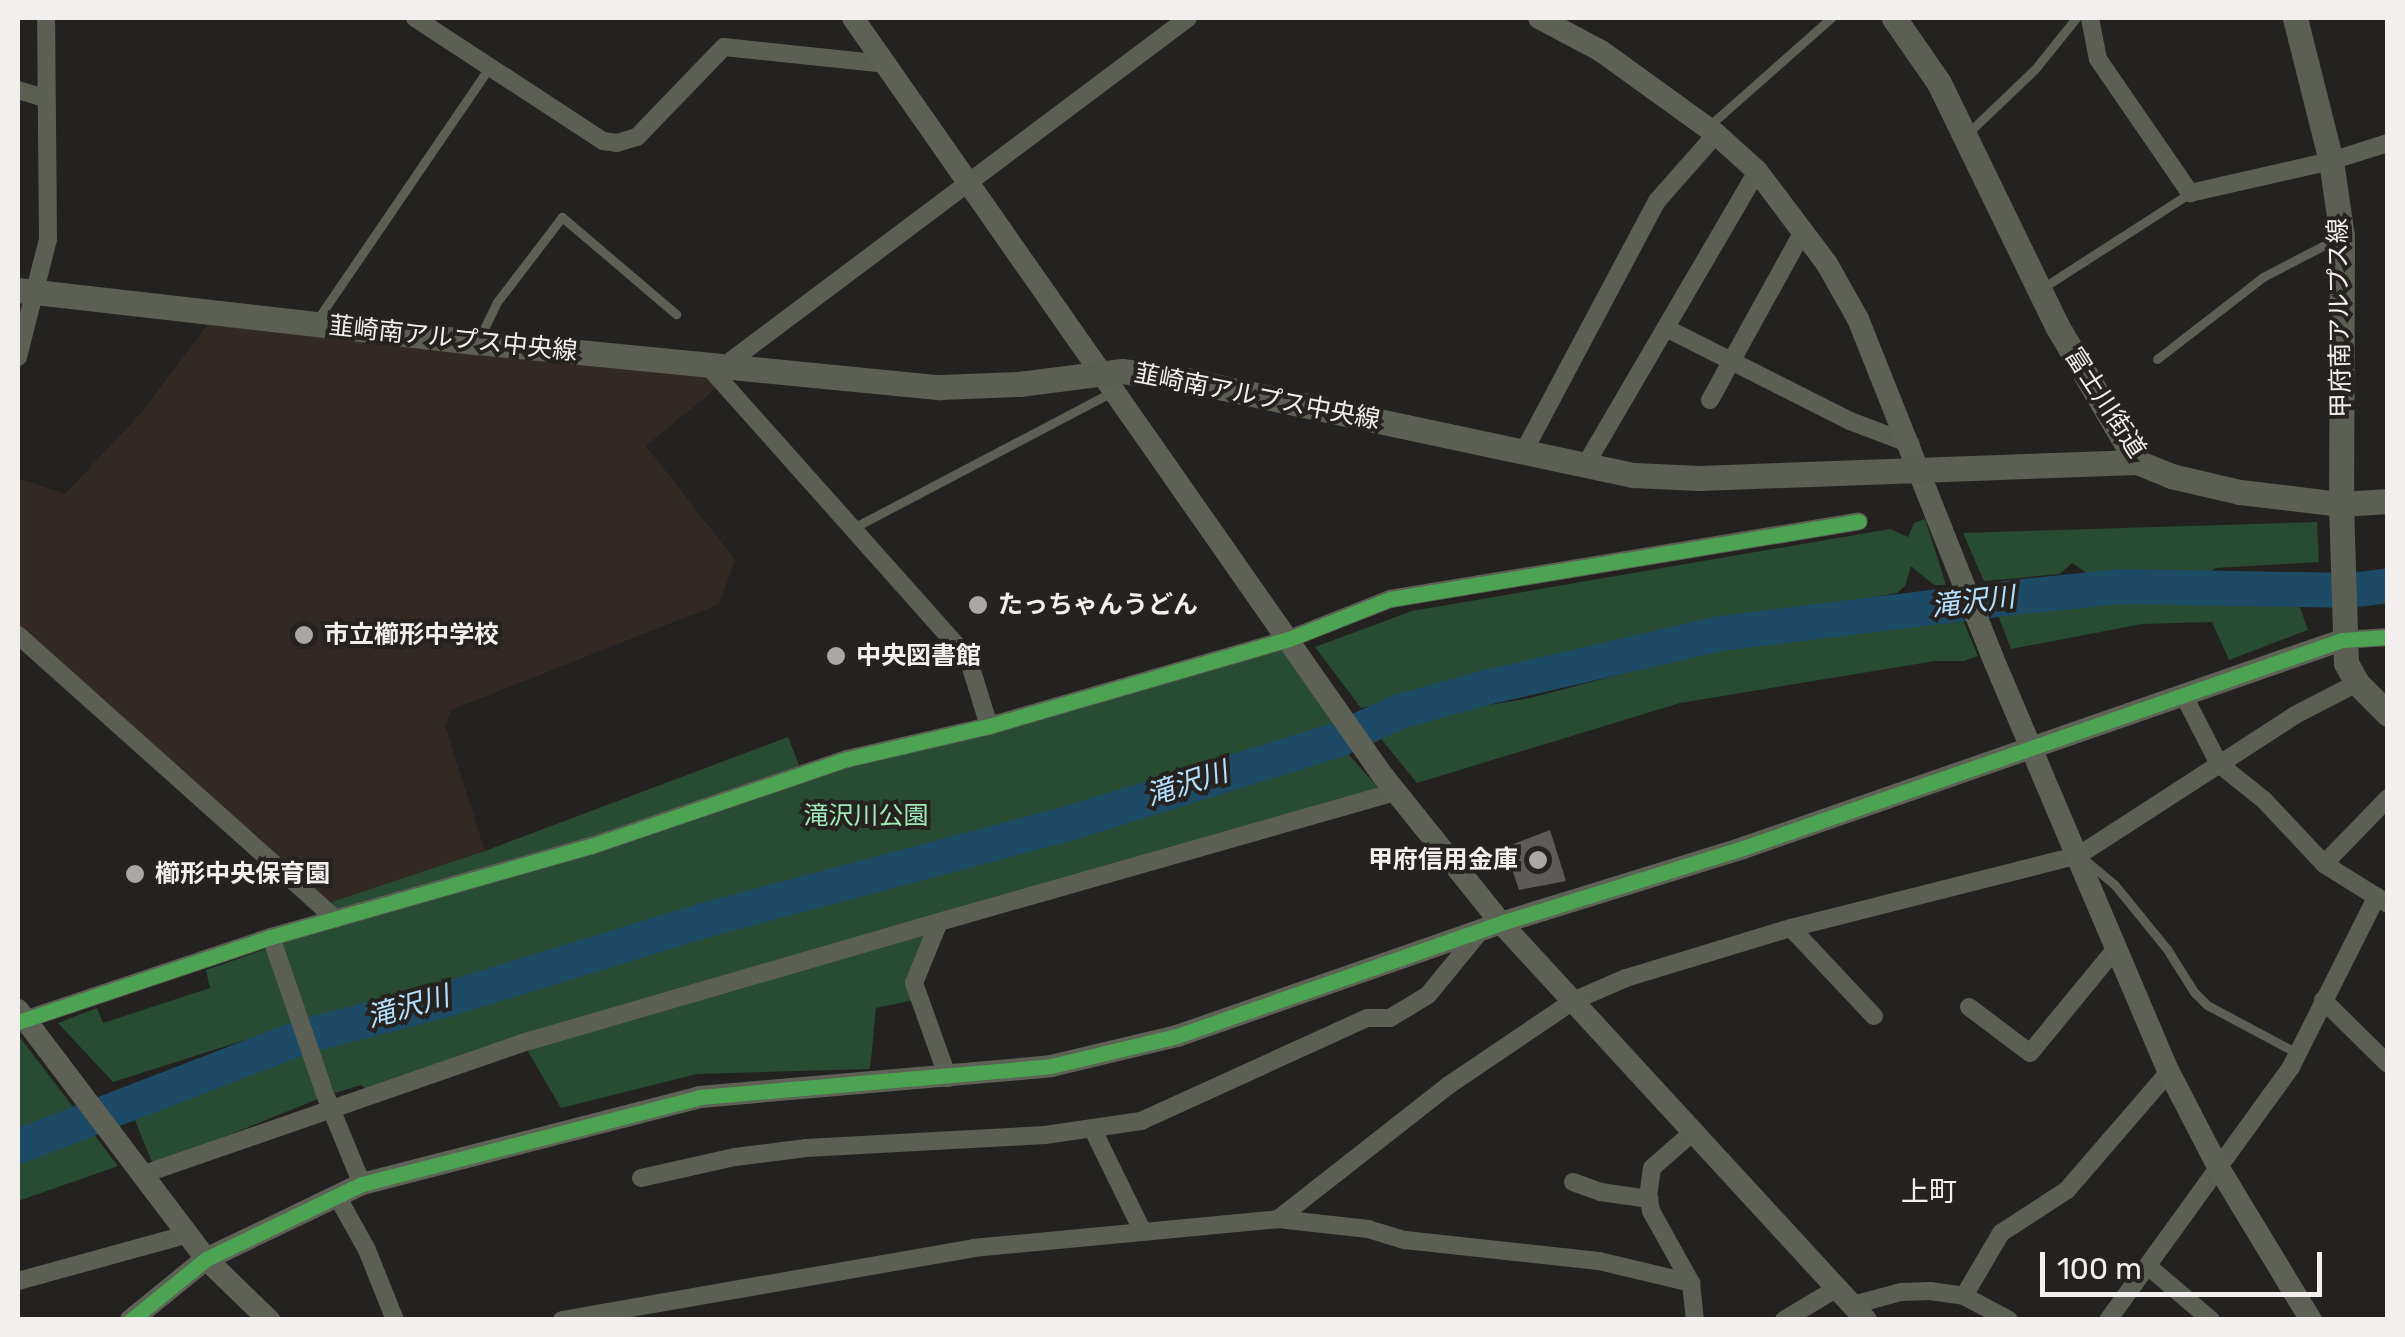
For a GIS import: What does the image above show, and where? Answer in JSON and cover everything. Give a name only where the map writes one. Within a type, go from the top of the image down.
[{"type":"main road","name":"富士川街道","points":[[1894,18],[1940,83],[2039,290],[2138,462],[2172,476],[2305,503],[2341,515]]},
{"type":"main road","name":"甲府南アルプス線","points":[[2295,18],[2331,161],[2342,236],[2341,515]]},
{"type":"main road","name":"韮崎南アルプス中央線","points":[[28,291],[477,342],[940,387],[1186,380],[1634,475],[1699,478],[2138,462]]},
{"type":"main road","points":[[2388,501],[2341,515],[2346,663],[2357,683],[2388,714]]},
{"type":"street","points":[[18,356],[28,291],[48,239],[46,18]]},
{"type":"street","points":[[415,18],[603,141],[637,137],[724,47],[887,64]]},
{"type":"street","points":[[854,18],[1492,926],[1573,1001],[1852,1304]]},
{"type":"street","points":[[989,726],[968,658],[715,366],[1188,18]]},
{"type":"street","points":[[1538,18],[1601,51],[1712,130],[1758,171],[1804,230],[1858,319],[1922,470],[1992,656],[2168,1072],[2217,1165],[2312,1320]]},
{"type":"street","points":[[2090,18],[2098,59],[2190,192],[2331,161],[2388,143]]},
{"type":"street","points":[[18,90],[45,98]]},
{"type":"street","points":[[1524,451],[1656,201],[1712,130]]},
{"type":"street","points":[[1586,464],[1758,171]]},
{"type":"street","points":[[1710,400],[1804,230]]},
{"type":"street","points":[[1666,328],[1850,421],[1911,444]]},
{"type":"street","points":[[270,1320],[206,1259],[24,1020],[271,937],[590,846],[846,759],[989,726],[1289,638],[1390,599],[1858,522]]},
{"type":"street","points":[[131,1320],[206,1259],[362,1184],[700,1097],[1051,1066],[1177,1036],[1492,926],[1743,848],[2184,696],[2342,628],[2388,637]]},
{"type":"street","points":[[18,636],[336,919]]},
{"type":"street","points":[[1278,1220],[1448,1085],[1573,1001],[1626,978],[1791,928],[2079,855],[2295,715],[2357,683]]},
{"type":"street","points":[[2108,1320],[2297,1054],[2382,900],[2324,864],[2264,800],[2220,764],[2184,696]]},
{"type":"street","points":[[140,1168],[329,1101],[939,922],[1390,784]]},
{"type":"street","points":[[2324,864],[2388,798]]},
{"type":"street","points":[[939,922],[914,983],[948,1078]]},
{"type":"street","points":[[641,1178],[735,1157],[806,1148],[892,1147],[1141,1121],[1367,1018],[1390,1018],[1428,995],[1492,926]]},
{"type":"street","points":[[1791,928],[1874,1016]]},
{"type":"street","points":[[271,937],[362,1184]]},
{"type":"street","points":[[1970,1007],[2030,1053],[2117,947]]},
{"type":"street","points":[[2324,1000],[2388,1064]]},
{"type":"street","points":[[1964,1296],[2001,1233],[2068,1190],[2168,1072]]},
{"type":"street","points":[[1092,1128],[1142,1230]]},
{"type":"street","points":[[1694,1131],[1652,1168],[1648,1199],[1691,1283],[1695,1320]]},
{"type":"street","points":[[1573,1182],[1601,1192],[1648,1199]]},
{"type":"street","points":[[337,1196],[367,1250],[396,1320]]},
{"type":"street","points":[[562,1320],[647,1312],[973,1248],[1278,1220],[1368,1228],[1405,1240],[1599,1261],[1691,1283]]},
{"type":"street","points":[[18,1282],[189,1234]]},
{"type":"street","points":[[2149,1267],[2211,1320]]},
{"type":"street","points":[[1784,1320],[1900,1292],[1964,1296],[2009,1320]]},
{"type":"lane","points":[[1712,130],[1831,18]]},
{"type":"lane","points":[[1964,137],[2035,68],[2076,18]]},
{"type":"lane","points":[[314,324],[490,66]]},
{"type":"lane","points":[[2039,290],[2190,192]]},
{"type":"lane","points":[[477,342],[497,302],[562,216],[676,314]]},
{"type":"lane","points":[[2157,359],[2263,277],[2342,236]]},
{"type":"lane","points":[[855,527],[1108,382]]},
{"type":"lane","points":[[2079,855],[2114,884],[2167,949],[2194,992],[2208,1005],[2297,1054]]},
{"type":"shaded area","points":[[210,322],[709,370],[721,384],[646,446],[735,560],[719,604],[451,710],[445,726],[485,851],[331,903],[18,624],[18,478],[65,494],[141,413]]},
{"type":"green space","points":[[1925,519],[1946,585],[1934,585],[1911,566],[1905,586],[1897,593],[1648,637],[1444,688],[1422,688],[1413,696],[1361,708],[1315,647],[1412,611],[1890,529],[1908,537],[1914,523]]},
{"type":"green space","points":[[2317,522],[2319,562],[2216,568],[2197,577],[2181,572],[2090,575],[2072,563],[2060,574],[1984,581],[1963,533]]},
{"type":"green space","points":[[2135,593],[2296,596],[2308,630],[2229,660],[2212,622],[2142,624],[2011,649],[1996,610]]},
{"type":"green space","points":[[1960,613],[1978,656],[1964,661],[1935,661],[1680,703],[1417,783],[1378,735],[1449,712],[1530,698],[1694,655]]},
{"type":"green space","name":"滝沢川公園","points":[[1289,639],[1355,735],[1080,819],[725,914],[446,999],[346,1024],[299,1020],[271,937],[838,762]]},
{"type":"green space","name":"滝沢川公園","points":[[788,737],[801,770],[593,840],[336,913],[326,904],[485,851]]},
{"type":"green space","name":"滝沢川公園","points":[[1342,747],[1379,789],[935,919],[914,1000],[876,1008],[870,1069],[697,1074],[561,1108],[523,1043],[373,1095],[361,1085],[335,1093],[317,1046],[950,860],[956,870],[974,855]]},
{"type":"green space","points":[[266,949],[292,1025],[113,1082],[58,1023],[97,1008],[103,1023],[210,988],[206,970]]},
{"type":"green space","points":[[18,1037],[118,1166],[18,1201]]},
{"type":"green space","points":[[303,1050],[322,1097],[153,1165],[134,1118]]},
{"type":"building","points":[[1550,830],[1566,881],[1519,890],[1510,863],[1498,868],[1493,852]]},
{"type":"waterway","name":"滝沢川","points":[[18,1146],[303,1036],[446,999],[703,920],[1065,824],[1338,739],[1399,711],[1486,687],[1720,633],[2022,596],[2121,586],[2349,590],[2388,585]]},
{"type":"cycle path","points":[[18,1022],[271,937],[591,846],[847,759],[989,726],[1289,639],[1390,599],[1859,521]]},
{"type":"cycle path","points":[[131,1320],[206,1259],[362,1184],[700,1097],[1051,1066],[1177,1036],[1501,923],[1743,848],[2342,640],[2388,637]]},
{"type":"place","name":"たっちゃんうどん","points":[[978,605]]},
{"type":"place","name":"市立櫛形中学校","points":[[304,635]]},
{"type":"place","name":"中央図書館","points":[[836,656]]},
{"type":"place","name":"甲府信用金庫","points":[[1538,860]]},
{"type":"place","name":"櫛形中央保育園","points":[[135,874]]},
{"type":"district","name":"上町","points":[[1929,1192]]}]
